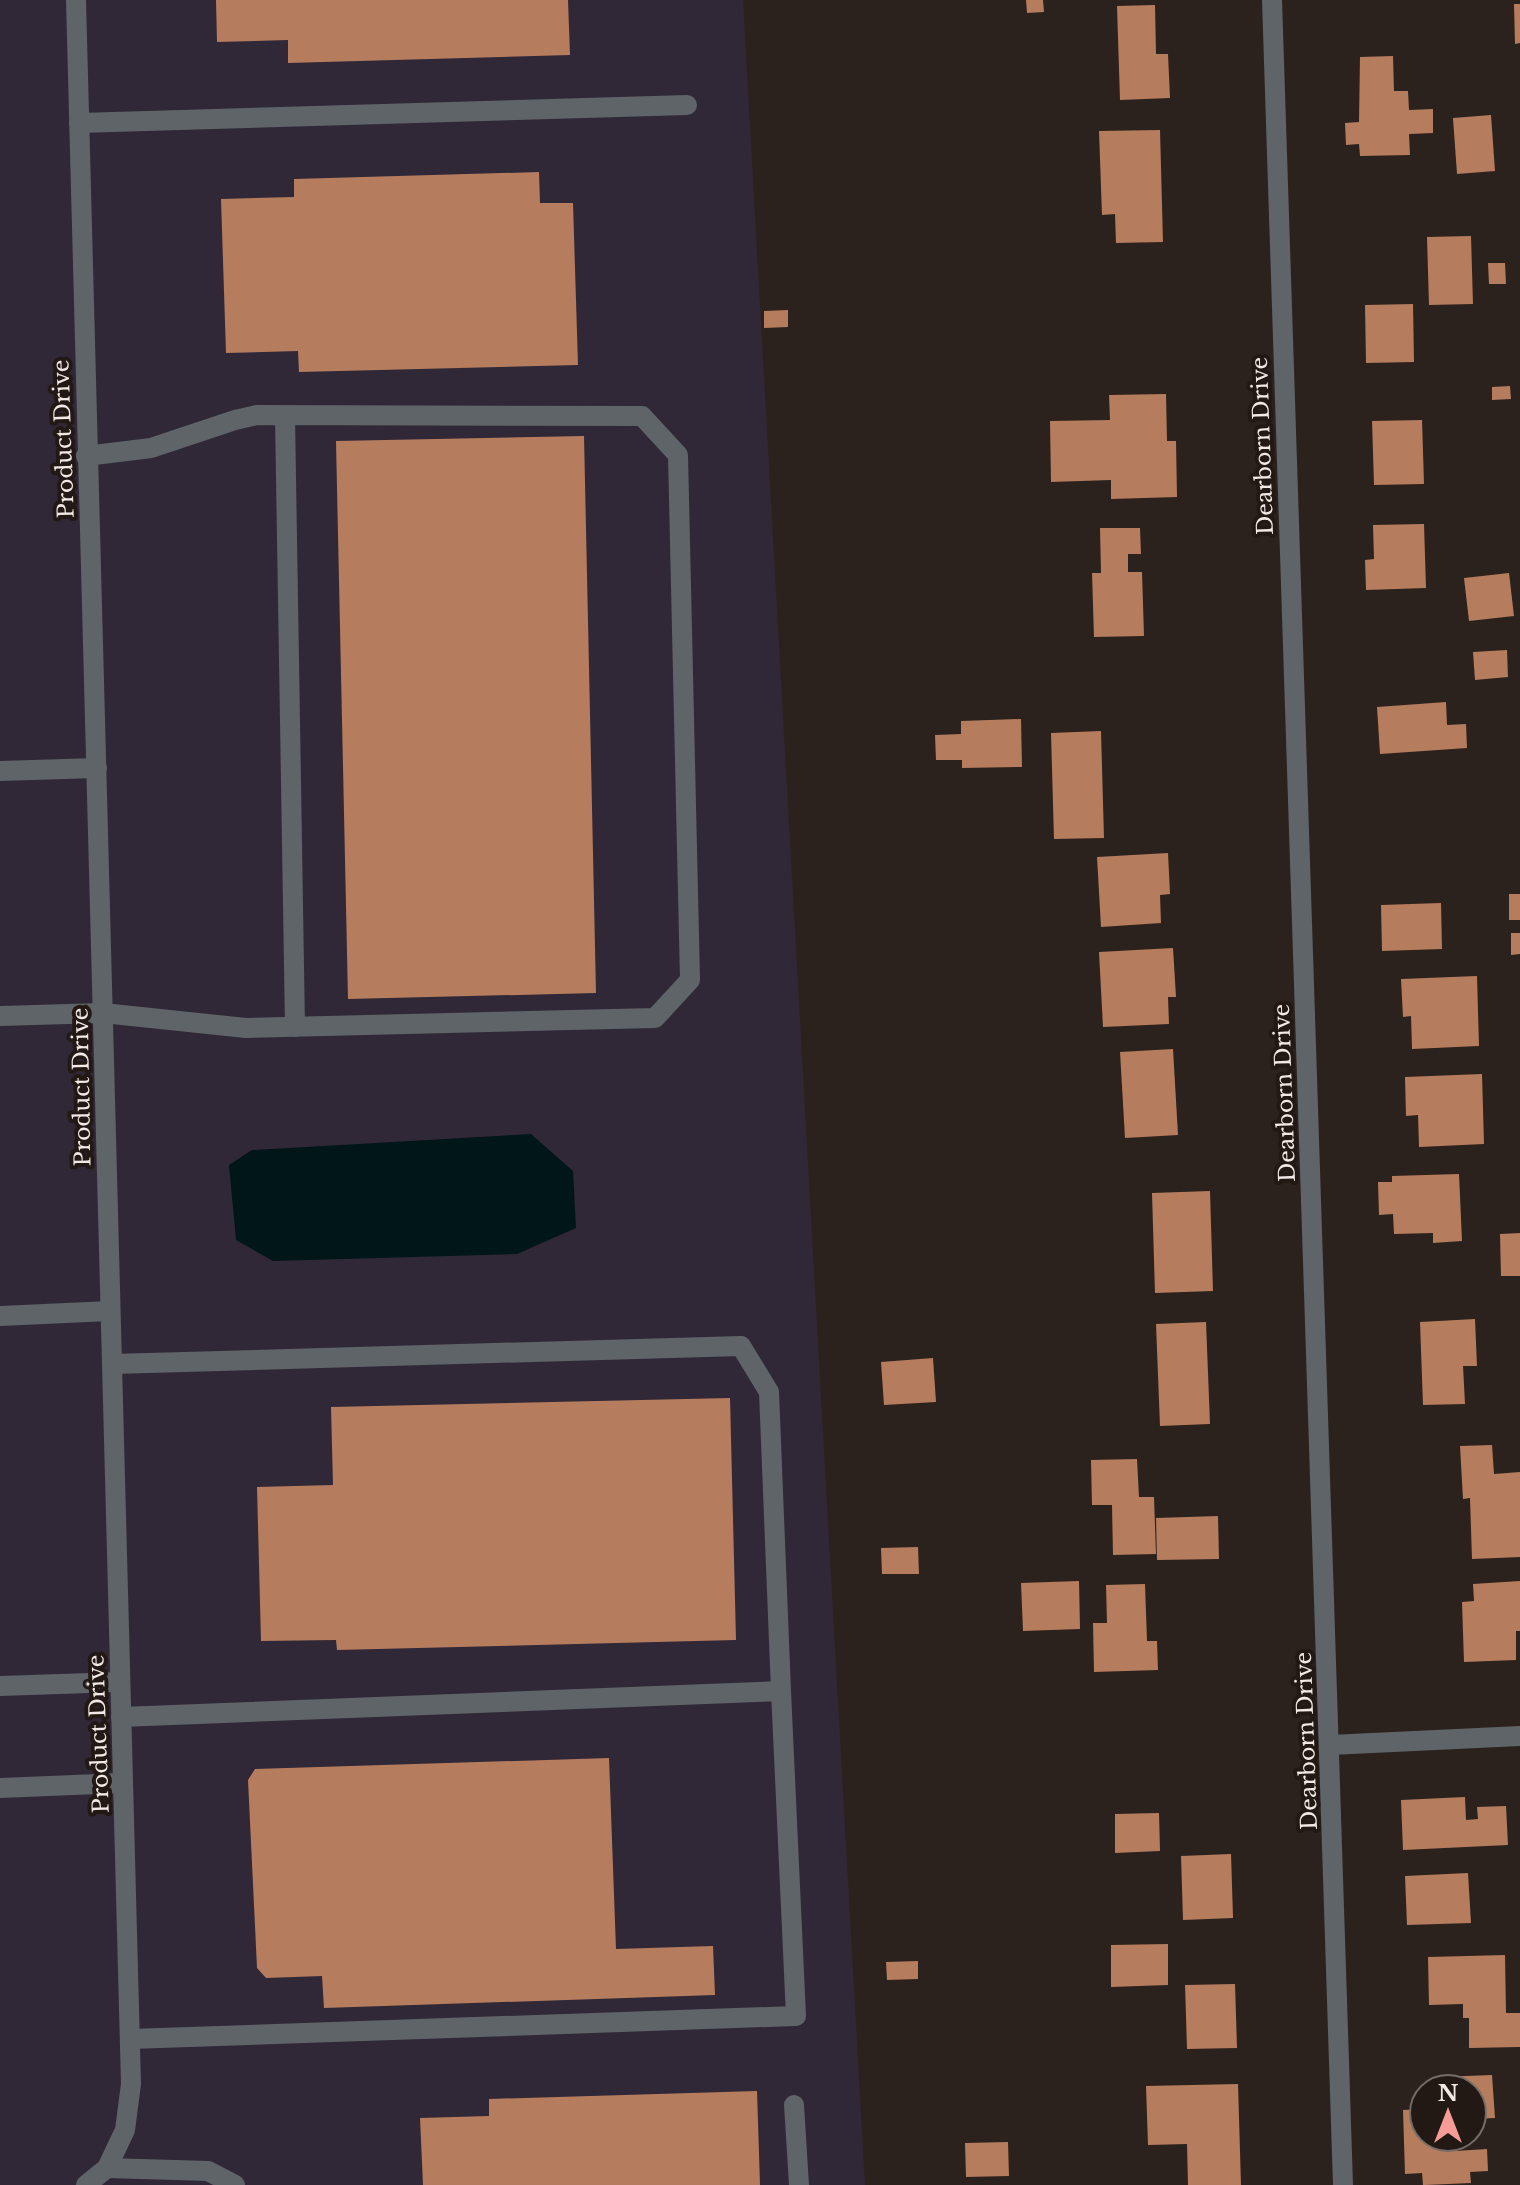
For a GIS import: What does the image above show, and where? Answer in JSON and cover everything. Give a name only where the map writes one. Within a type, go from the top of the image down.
[{"type":"street","name":"Product Drive","points":[[76,0],[131,2084],[125,2130],[110,2176]]},
{"type":"street","name":"Dearborn Drive","points":[[1272,0],[1343,2185]]},
{"type":"street","points":[[79,123],[687,105]]},
{"type":"street","points":[[0,1016],[103,1013],[246,1028],[655,1018],[690,980],[678,455],[642,416],[257,415],[151,448],[86,456]]},
{"type":"street","points":[[285,416],[295,1027]]},
{"type":"street","points":[[0,771],[97,768]]},
{"type":"street","points":[[0,1316],[110,1311]]},
{"type":"street","points":[[112,1364],[741,1346],[769,1392],[796,2016],[130,2039]]},
{"type":"street","points":[[0,1686],[120,1682]]},
{"type":"street","points":[[121,1717],[781,1691]]},
{"type":"street","points":[[1330,1745],[1520,1736]]},
{"type":"street","points":[[0,1788],[123,1783]]},
{"type":"street","points":[[794,2105],[799,2185]]},
{"type":"street","points":[[86,2185],[110,2176],[208,2171],[235,2185]]},
{"type":"shaded area","points":[[0,0],[743,0],[865,2185],[0,2185]]},
{"type":"shaded area","points":[[531,1134],[573,1171],[576,1228],[517,1254],[273,1261],[236,1240],[229,1165],[252,1150]]},
{"type":"building","points":[[216,0],[568,0],[570,55],[288,63],[288,40],[217,42]]},
{"type":"building","points":[[1026,0],[1043,0],[1044,12],[1027,13]]},
{"type":"building","points":[[1514,4],[1520,4],[1520,43],[1515,44]]},
{"type":"building","points":[[1155,5],[1156,54],[1168,54],[1170,98],[1120,100],[1117,6]]},
{"type":"building","points":[[1393,56],[1394,91],[1408,91],[1409,110],[1433,109],[1433,133],[1409,134],[1410,155],[1360,156],[1359,144],[1346,145],[1345,123],[1359,122],[1360,57]]},
{"type":"building","points":[[1491,115],[1495,171],[1457,174],[1453,118]]},
{"type":"building","points":[[1160,130],[1163,242],[1116,243],[1115,214],[1102,215],[1099,131]]},
{"type":"building","points":[[539,172],[540,203],[573,203],[578,365],[299,372],[298,351],[226,353],[221,199],[294,197],[294,179]]},
{"type":"building","points":[[1471,236],[1473,304],[1429,305],[1427,237]]},
{"type":"building","points":[[1488,263],[1505,263],[1506,284],[1489,284]]},
{"type":"building","points":[[1413,304],[1414,362],[1366,363],[1365,305]]},
{"type":"building","points":[[788,310],[788,327],[764,328],[764,311]]},
{"type":"building","points":[[1510,386],[1511,399],[1492,400],[1492,387]]},
{"type":"building","points":[[1166,394],[1167,441],[1176,441],[1177,497],[1111,499],[1111,480],[1051,482],[1050,421],[1110,420],[1109,395]]},
{"type":"building","points":[[1422,420],[1424,484],[1374,485],[1372,421]]},
{"type":"building","points":[[584,436],[596,993],[348,999],[336,441]]},
{"type":"building","points":[[1424,524],[1426,588],[1366,590],[1365,560],[1374,559],[1373,525]]},
{"type":"building","points":[[1100,528],[1140,528],[1141,554],[1128,554],[1128,572],[1142,572],[1144,636],[1094,637],[1092,573],[1101,573]]},
{"type":"building","points":[[1509,573],[1514,616],[1469,621],[1464,578]]},
{"type":"building","points":[[1507,650],[1508,677],[1475,680],[1473,652]]},
{"type":"building","points":[[1446,702],[1447,725],[1466,724],[1467,748],[1380,754],[1377,707]]},
{"type":"building","points":[[1021,719],[1022,767],[962,768],[962,760],[936,760],[935,735],[961,734],[961,721]]},
{"type":"building","points":[[1101,731],[1104,838],[1054,839],[1051,733]]},
{"type":"building","points":[[1168,853],[1170,894],[1160,895],[1161,923],[1101,927],[1097,857]]},
{"type":"building","points":[[1509,894],[1520,894],[1520,920],[1509,920]]},
{"type":"building","points":[[1441,903],[1442,949],[1382,951],[1381,905]]},
{"type":"building","points":[[1511,933],[1520,933],[1520,954],[1511,955]]},
{"type":"building","points":[[1173,948],[1176,997],[1168,997],[1169,1024],[1103,1027],[1099,952]]},
{"type":"building","points":[[1477,976],[1479,1046],[1412,1049],[1411,1016],[1403,1017],[1401,979]]},
{"type":"building","points":[[1173,1049],[1178,1135],[1125,1138],[1120,1052]]},
{"type":"building","points":[[1482,1074],[1484,1144],[1419,1147],[1418,1115],[1406,1116],[1405,1077]]},
{"type":"building","points":[[1459,1174],[1462,1241],[1433,1243],[1433,1233],[1394,1234],[1393,1214],[1379,1215],[1378,1182],[1392,1182],[1392,1176]]},
{"type":"building","points":[[1210,1191],[1213,1291],[1155,1293],[1152,1193]]},
{"type":"building","points":[[1520,1233],[1520,1276],[1501,1276],[1500,1234]]},
{"type":"building","points":[[1475,1319],[1477,1366],[1463,1366],[1465,1404],[1423,1405],[1420,1322]]},
{"type":"building","points":[[1206,1322],[1210,1424],[1160,1426],[1156,1324]]},
{"type":"building","points":[[933,1358],[936,1402],[884,1405],[881,1362]]},
{"type":"building","points":[[730,1398],[736,1640],[337,1650],[336,1640],[261,1641],[257,1487],[333,1485],[331,1407]]},
{"type":"building","points":[[1492,1445],[1494,1474],[1520,1472],[1520,1557],[1472,1559],[1470,1498],[1463,1499],[1460,1446]]},
{"type":"building","points":[[1137,1459],[1139,1497],[1154,1497],[1156,1554],[1113,1555],[1112,1505],[1092,1505],[1091,1460]]},
{"type":"building","points":[[1218,1516],[1219,1559],[1157,1560],[1156,1518]]},
{"type":"building","points":[[918,1547],[919,1574],[882,1574],[881,1548]]},
{"type":"building","points":[[1079,1581],[1080,1629],[1023,1631],[1021,1583]]},
{"type":"building","points":[[1520,1581],[1520,1631],[1516,1631],[1516,1660],[1464,1662],[1462,1602],[1474,1601],[1473,1584]]},
{"type":"building","points":[[1145,1584],[1147,1641],[1157,1641],[1158,1670],[1094,1672],[1093,1623],[1107,1623],[1106,1585]]},
{"type":"building","points":[[609,1758],[616,1949],[713,1946],[715,1995],[324,2008],[322,1976],[266,1978],[257,1968],[248,1780],[255,1769]]},
{"type":"building","points":[[1465,1797],[1466,1820],[1478,1819],[1477,1807],[1506,1806],[1508,1845],[1403,1850],[1401,1800]]},
{"type":"building","points":[[1159,1813],[1160,1851],[1115,1853],[1115,1814]]},
{"type":"building","points":[[1231,1854],[1233,1918],[1183,1920],[1181,1856]]},
{"type":"building","points":[[1468,1873],[1471,1923],[1407,1925],[1405,1876]]},
{"type":"building","points":[[1168,1944],[1168,1985],[1111,1987],[1111,1945]]},
{"type":"building","points":[[1505,1955],[1506,2013],[1520,2013],[1520,2047],[1469,2048],[1469,2018],[1463,2018],[1463,2004],[1429,2005],[1428,1957]]},
{"type":"building","points":[[918,1961],[918,1979],[887,1980],[886,1962]]},
{"type":"building","points":[[1235,1984],[1237,2048],[1187,2049],[1185,1985]]},
{"type":"building","points":[[1488,2075],[1492,2075],[1495,2118],[1488,2118]]},
{"type":"building","points":[[1238,2084],[1241,2185],[1188,2185],[1187,2144],[1148,2145],[1146,2086]]},
{"type":"building","points":[[757,2091],[760,2185],[423,2185],[420,2118],[489,2116],[489,2099]]},
{"type":"building","points":[[1403,2110],[1408,2110],[1408,2153],[1487,2153],[1488,2171],[1470,2172],[1471,2183],[1425,2185],[1422,2173],[1405,2174]]},
{"type":"building","points":[[1008,2142],[1009,2176],[966,2177],[965,2143]]}]
